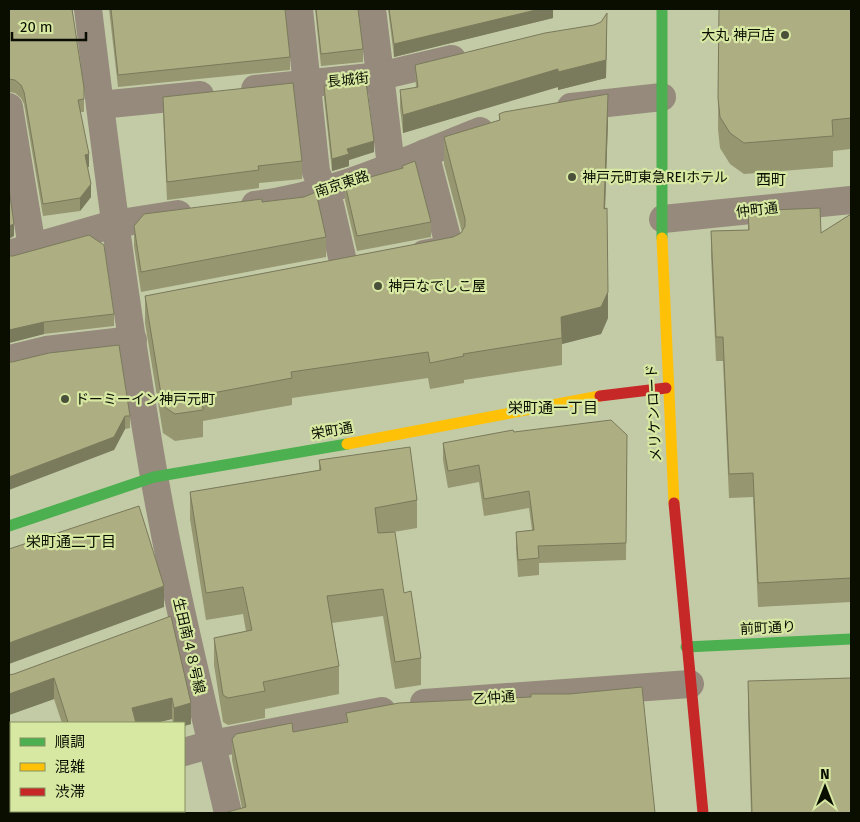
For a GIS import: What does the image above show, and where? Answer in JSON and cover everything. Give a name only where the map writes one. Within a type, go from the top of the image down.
[{"type":"street","name":"生田南４８号線","points":[[88,9],[114,224],[154,477],[182,617],[228,813]]},
{"type":"street","points":[[299,9],[316,172],[330,205],[345,270]]},
{"type":"street","points":[[372,9],[391,166]]},
{"type":"street","name":"メリケンロード","points":[[662,9],[666,388],[686,647],[703,813]]},
{"type":"street","name":"長城街","points":[[100,105],[380,76],[476,53]]},
{"type":"street","points":[[558,109],[662,98]]},
{"type":"street","points":[[9,107],[21,250],[114,224],[198,212]]},
{"type":"street","name":"南京東路","points":[[226,208],[272,203],[323,190],[505,122]]},
{"type":"street","points":[[402,258],[450,249],[425,153]]},
{"type":"street","name":"仲町通","points":[[663,219],[851,200]]},
{"type":"street","points":[[316,275],[374,264]]},
{"type":"street","points":[[128,310],[156,305]]},
{"type":"street","points":[[9,359],[46,350],[132,340]]},
{"type":"street","name":"栄町通","points":[[9,526],[154,477],[362,441],[618,393],[666,388]]},
{"type":"street","points":[[155,627],[182,617]]},
{"type":"street","name":"前町通り","points":[[686,647],[851,639]]},
{"type":"street","name":"乙仲通","points":[[185,752],[212,744],[424,703],[690,684]]},
{"type":"building","points":[[9,9],[72,9],[84,88],[84,99],[78,100],[89,154],[85,155],[91,184],[80,198],[43,204],[24,92],[21,85],[15,80],[9,79]]},
{"type":"building","points":[[111,9],[285,9],[290,57],[118,75]]},
{"type":"building","points":[[316,9],[358,9],[363,49],[321,54]]},
{"type":"building","points":[[389,9],[540,9],[394,44]]},
{"type":"building","points":[[719,9],[851,9],[851,118],[832,120],[833,136],[744,143],[730,133],[720,117],[718,98]]},
{"type":"building","points":[[607,13],[606,60],[558,72],[558,69],[403,115],[400,90],[418,87],[415,65],[545,33],[594,25],[601,22]]},
{"type":"building","points":[[366,82],[374,141],[347,149],[349,154],[332,159],[324,86]]},
{"type":"building","points":[[293,83],[302,161],[258,166],[259,170],[167,182],[163,97]]},
{"type":"building","points":[[608,94],[604,209],[607,208],[608,292],[601,307],[561,317],[562,338],[463,354],[464,356],[430,363],[428,352],[291,372],[292,378],[202,395],[203,410],[175,414],[163,406],[145,296],[453,237],[461,233],[465,226],[465,219],[444,137],[500,120],[499,114],[504,112]]},
{"type":"building","points":[[415,161],[431,222],[357,236],[345,184],[403,168],[402,166]]},
{"type":"building","points":[[9,189],[14,224],[9,226]]},
{"type":"building","points":[[316,192],[326,237],[141,272],[134,226],[144,214],[262,199],[262,202],[304,197]]},
{"type":"building","points":[[820,208],[821,233],[851,214],[851,578],[758,583],[753,473],[729,474],[723,337],[716,337],[711,231],[749,230],[748,211]]},
{"type":"building","points":[[89,235],[104,245],[114,314],[44,322],[9,330],[9,256]]},
{"type":"building","name":"ドーミーイン神戸元町","points":[[119,345],[130,416],[125,416],[114,437],[9,477],[9,362],[49,353]]},
{"type":"building","points":[[611,420],[627,435],[626,543],[538,546],[539,558],[518,560],[516,532],[534,530],[529,491],[484,499],[479,465],[448,471],[443,443],[513,430],[514,432]]},
{"type":"building","points":[[410,447],[417,500],[375,508],[378,533],[395,532],[404,593],[411,591],[421,658],[395,662],[383,589],[327,596],[339,666],[263,682],[265,691],[228,698],[223,695],[214,638],[252,630],[243,587],[206,593],[190,492],[321,470],[319,460]]},
{"type":"building","points":[[139,506],[164,586],[9,643],[9,549]]},
{"type":"building","points":[[171,616],[191,703],[174,708],[172,698],[132,708],[136,722],[68,722],[54,678],[9,694],[9,675]]},
{"type":"building","points":[[851,678],[851,813],[752,813],[748,681]]},
{"type":"building","points":[[642,687],[655,813],[224,813],[246,807],[232,739],[236,734],[292,723],[293,732],[348,722],[346,713],[399,703],[531,697],[531,694],[569,694]]},
{"type":"building","points":[[180,812],[180,813],[26,813]]},
{"type":"traffic: fast","points":[[662,9],[662,238]]},
{"type":"traffic: fast","points":[[9,526],[154,477],[347,444]]},
{"type":"traffic: fast","points":[[686,647],[851,639]]},
{"type":"traffic: slow","points":[[662,238],[674,503]]},
{"type":"traffic: slow","points":[[347,444],[600,396]]},
{"type":"traffic: jam","points":[[600,396],[666,388]]},
{"type":"traffic: jam","points":[[674,503],[703,813]]},
{"type":"place","name":"大丸 神戸店","points":[[785,35]]},
{"type":"place","name":"神戸元町東急REIホテル","points":[[572,177]]},
{"type":"place","name":"神戸なでしこ屋","points":[[378,286]]},
{"type":"place","name":"ドーミーイン神戸元町","points":[[65,399]]},
{"type":"district","name":"西町","points":[[771,180]]},
{"type":"district","name":"栄町通一丁目","points":[[553,408]]},
{"type":"district","name":"栄町通二丁目","points":[[71,542]]}]
